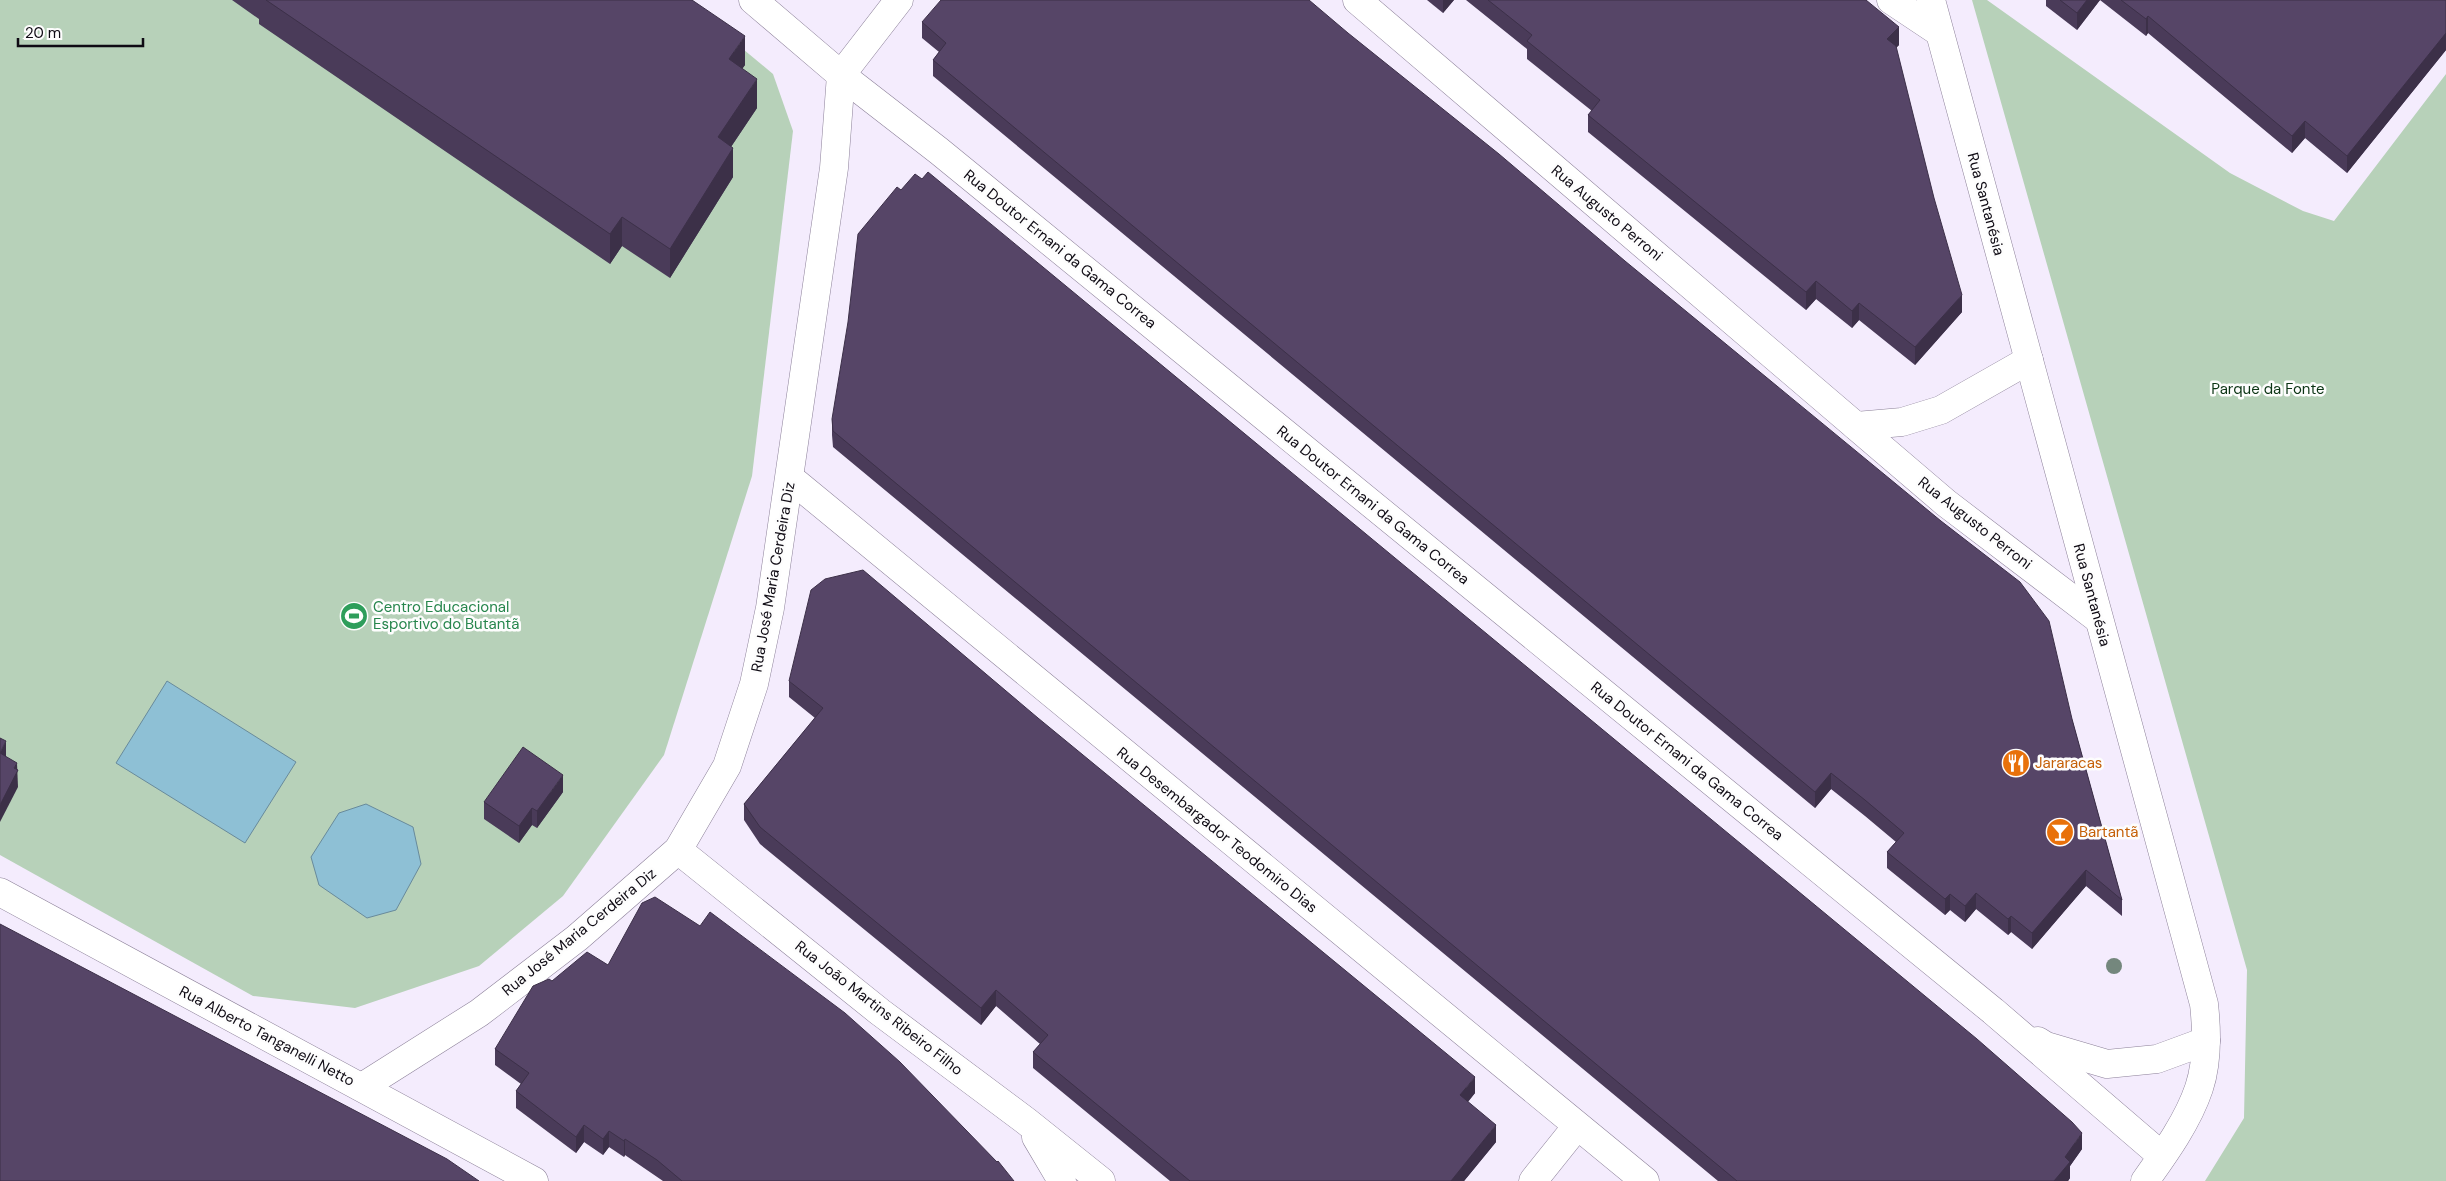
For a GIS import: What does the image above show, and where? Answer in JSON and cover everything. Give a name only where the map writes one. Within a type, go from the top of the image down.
[{"type":"street","name":"Rua Doutor Ernani da Gama Correa","points":[[753,0],[841,75],[955,163],[1993,1011],[2162,1156]]},
{"type":"street","points":[[841,75],[899,0]]},
{"type":"street","name":"Rua Augusto Perroni","points":[[1358,0],[1946,503],[2098,618]]},
{"type":"street","points":[[1891,0],[1939,32]]},
{"type":"street","name":"Rua Santanésia","points":[[1931,0],[2200,987],[2206,1023],[2206,1041],[2199,1087],[2162,1156],[2145,1181]]},
{"type":"street","name":"Rua José Maria Cerdeira Diz","points":[[362,1087],[478,1013],[577,938],[678,850],[727,766],[754,684],[770,608],[834,168],[841,75]]},
{"type":"street","points":[[1856,426],[1902,422],[1941,410],[2029,360]]},
{"type":"street","name":"Rua Desembargador Teodomiro Dias","points":[[790,478],[1645,1181]]},
{"type":"street","name":"Rua João Martins Ribeiro Filho","points":[[678,850],[880,1012],[1026,1121],[1062,1181]]},
{"type":"street","name":"Rua Alberto Tanganelli Netto","points":[[0,892],[534,1181]]},
{"type":"street","name":"Rua Doutor Ernani da Gama Correa","points":[[1993,1011],[2046,1046],[2107,1064],[2156,1059],[2206,1041]]},
{"type":"street","points":[[1026,1121],[1101,1181]]},
{"type":"street","points":[[1533,1181],[1577,1126]]},
{"type":"green space","name":"Centro Educacional Esportivo do Butantã","points":[[0,0],[684,0],[773,74],[793,131],[752,476],[664,755],[563,896],[479,966],[355,1008],[253,996],[0,855]]},
{"type":"green space","name":"Parque da Fonte","points":[[1972,0],[1987,0],[2230,173],[2303,211],[2334,221],[2446,74],[2446,1181],[2205,1181],[2244,1118],[2247,970]]},
{"type":"water","points":[[167,681],[296,762],[245,843],[116,763]]},
{"type":"water","points":[[366,804],[413,827],[421,864],[396,910],[367,918],[319,885],[311,857],[339,813]]},
{"type":"building","points":[[266,0],[692,0],[745,36],[729,59],[757,79],[718,137],[733,148],[670,249],[622,217],[610,234]]},
{"type":"building","points":[[941,0],[1309,0],[1499,154],[1625,261],[1941,521],[2020,582],[2049,621],[2072,719],[2122,900],[2086,870],[2032,933],[2011,916],[2008,919],[1976,893],[1965,906],[1950,894],[1945,899],[1887,852],[1904,833],[1865,800],[1831,773],[1815,792],[933,60],[946,43],[922,22]]},
{"type":"building","points":[[1488,0],[1866,0],[1899,27],[1887,39],[1896,46],[1934,198],[1962,295],[1915,347],[1859,303],[1852,311],[1816,281],[1806,292],[1588,115],[1600,100],[1527,41],[1532,35]]},
{"type":"building","points":[[2060,0],[2087,0],[2077,13]]},
{"type":"building","points":[[2121,0],[2446,0],[2446,33],[2347,156],[2305,121],[2292,136],[2148,16],[2146,19]]},
{"type":"building","points":[[928,172],[1977,1039],[2072,1122],[2082,1133],[2065,1157],[2070,1162],[2054,1181],[1737,1181],[833,431],[832,419],[848,322],[858,234],[897,187],[901,190],[915,174],[922,179]]},
{"type":"building","points":[[863,570],[1038,718],[1475,1077],[1460,1095],[1496,1125],[1451,1181],[1190,1181],[1033,1052],[1048,1035],[996,990],[981,1008],[760,827],[744,804],[823,708],[789,681],[811,590],[825,579]]},
{"type":"building","points":[[0,738],[6,741],[0,753]]},
{"type":"building","points":[[523,747],[563,775],[537,811],[532,808],[519,826],[484,802]]},
{"type":"building","points":[[0,753],[17,763],[14,768],[18,770],[0,805]]},
{"type":"building","points":[[655,897],[700,926],[710,912],[845,1013],[900,1062],[998,1161],[1014,1181],[682,1181],[657,1160],[609,1131],[603,1139],[584,1125],[576,1137],[516,1091],[529,1073],[495,1049],[533,986],[549,979],[552,981],[587,952],[608,965],[642,903]]},
{"type":"building","points":[[0,924],[447,1159],[479,1181],[0,1181]]},
{"type":"place","name":"Centro Educacional Esportivo do Butantã","points":[[354,616]]},
{"type":"place","name":"Jararacas","points":[[2016,763]]},
{"type":"place","name":"Bartantã","points":[[2060,832]]}]
